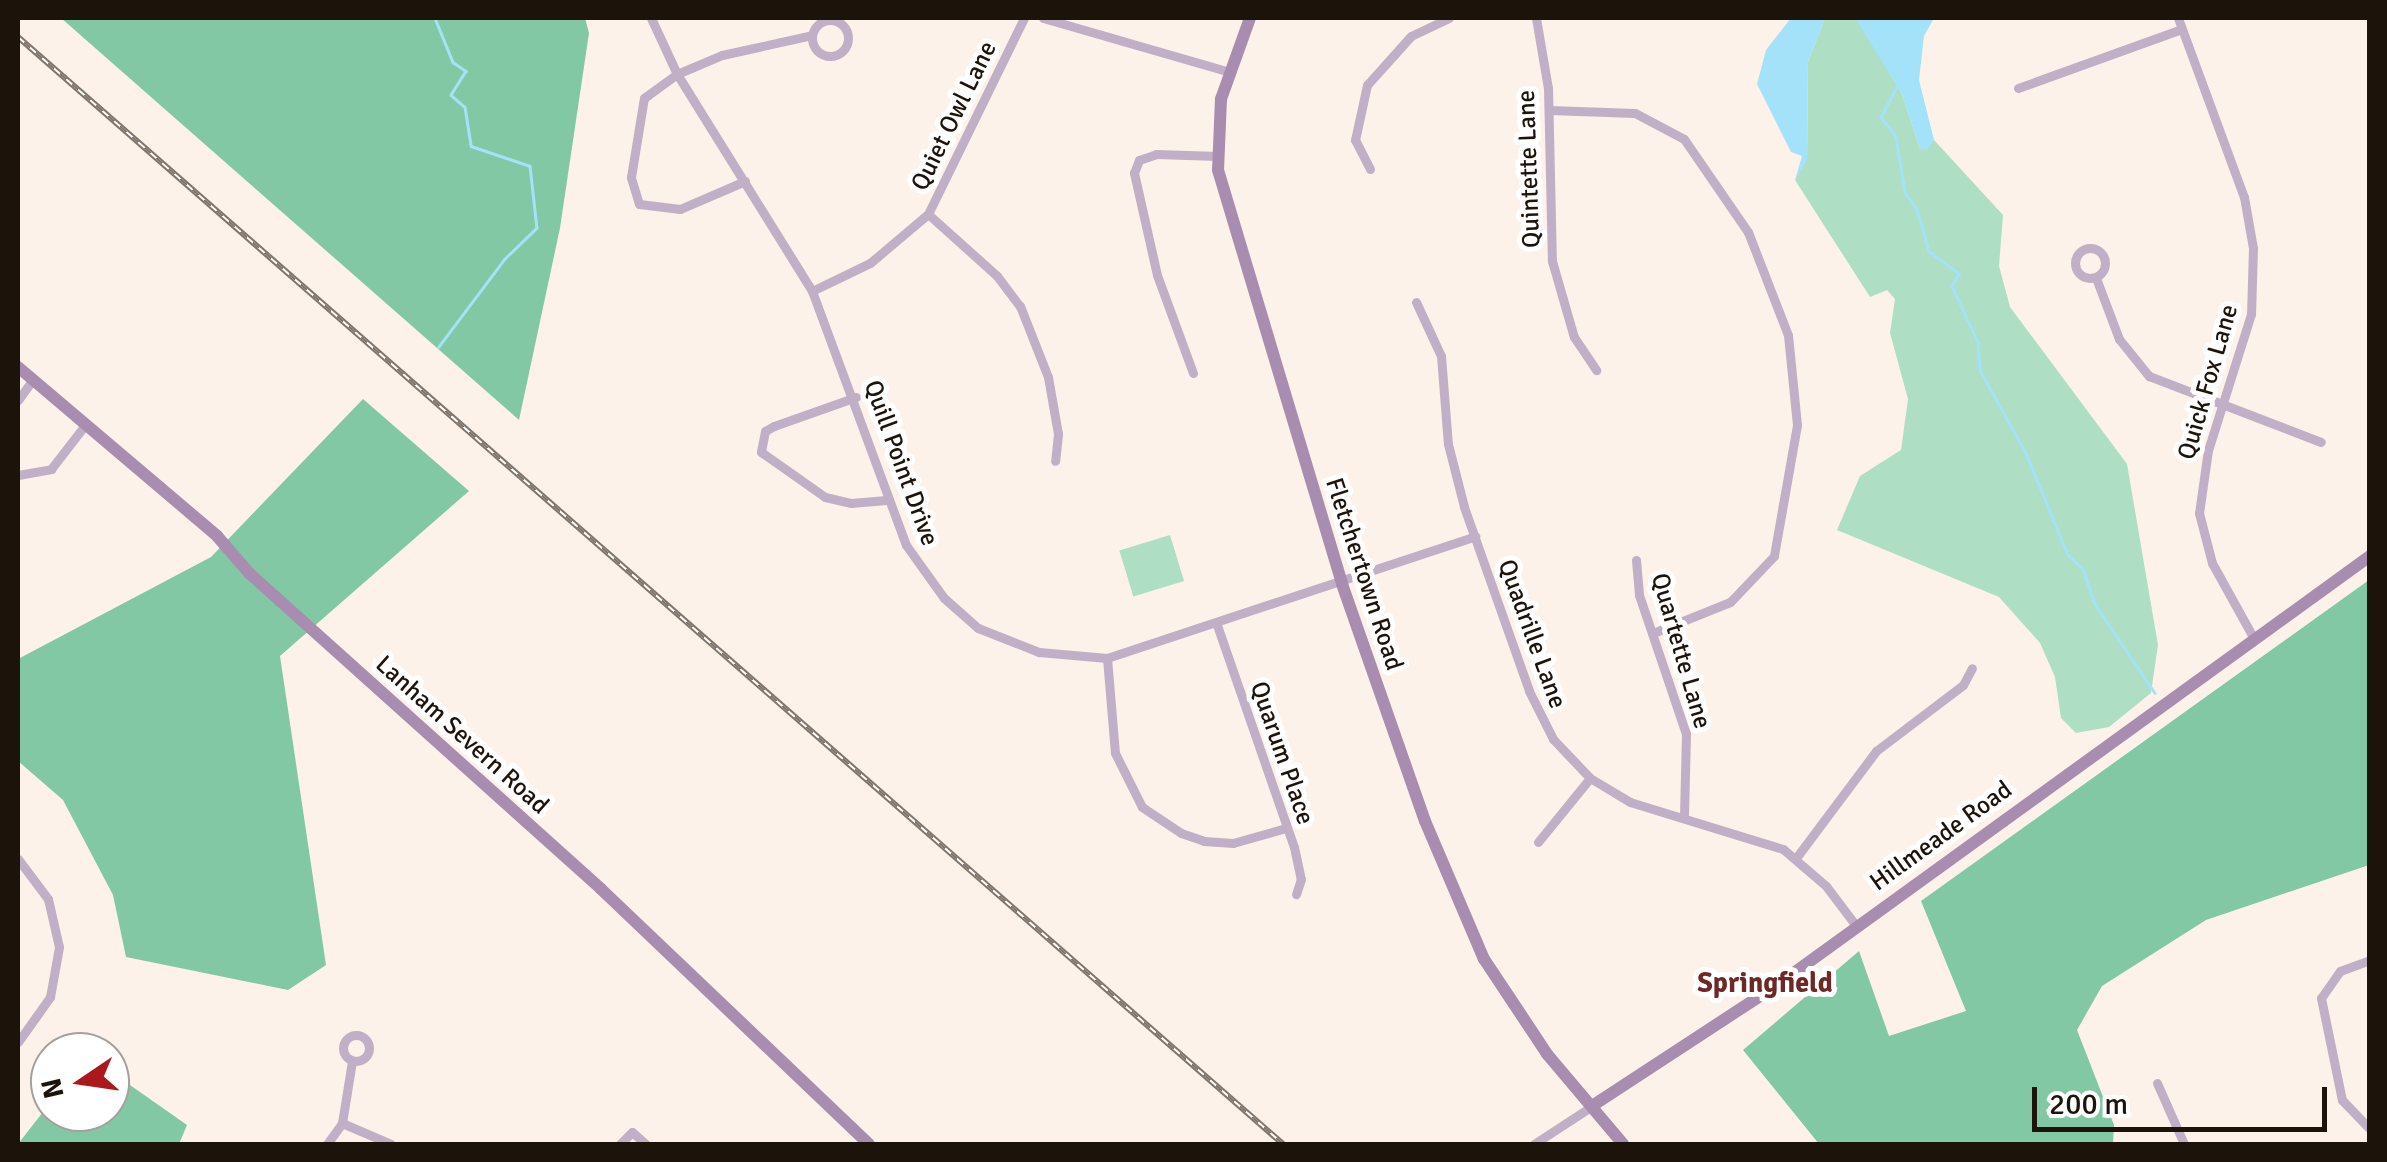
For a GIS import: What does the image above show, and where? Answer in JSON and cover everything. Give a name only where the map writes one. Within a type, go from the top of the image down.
[{"type":"street","name":"Quill Point Drive","points":[[651,18],[677,74],[812,291],[856,397],[889,500],[915,561],[965,618],[1024,648],[1107,658],[1217,626],[1475,536]]},
{"type":"street","name":"Quiet Owl Lane","points":[[812,291],[870,263],[928,214],[1024,18]]},
{"type":"street","points":[[1043,18],[1227,71]]},
{"type":"street","name":"Fletchertown Road","points":[[1250,18],[1227,71],[1218,156],[1232,233],[1342,584],[1460,911],[1522,1020],[1623,1144]]},
{"type":"street","points":[[1370,169],[1355,140],[1367,85],[1411,36],[1449,18]]},
{"type":"street","name":"Quintette Lane","points":[[1536,18],[1549,110],[1552,261],[1574,337],[1596,370]]},
{"type":"street","name":"Quick Fox Lane","points":[[2178,18],[2244,198],[2253,248],[2251,314],[2200,486],[2201,528],[2212,563],[2252,637]]},
{"type":"street","points":[[832,20],[847,40],[842,50],[827,55],[814,46],[812,35],[817,25],[832,20]]},
{"type":"street","points":[[2018,88],[2182,29]]},
{"type":"street","points":[[745,181],[680,209],[647,209],[634,200],[639,109],[649,91],[677,74],[738,50],[812,35]]},
{"type":"street","points":[[1549,110],[1635,113],[1684,140],[1748,232],[1788,334],[1798,425],[1774,556],[1730,602],[1653,633]]},
{"type":"street","points":[[1193,373],[1157,274],[1134,173],[1140,160],[1156,154],[1218,156]]},
{"type":"street","points":[[928,214],[997,276],[1027,322],[1053,403],[1055,461]]},
{"type":"street","points":[[2096,278],[2138,366],[2168,388],[2320,442]]},
{"type":"street","name":"Quadrille Lane","points":[[1416,302],[1441,356],[1448,444],[1475,536],[1538,712],[1562,752],[1590,778],[1646,808],[1684,814],[1767,840],[1796,858],[1856,927]]},
{"type":"street","name":"Lanham Severn Road","points":[[18,367],[217,536],[249,573],[600,889],[869,1144]]},
{"type":"street","points":[[18,400],[32,381]]},
{"type":"street","points":[[856,397],[774,426],[764,432],[761,452],[826,497],[851,504],[889,500]]},
{"type":"street","points":[[18,475],[51,469],[86,425]]},
{"type":"street","name":"Hillmeade Road","points":[[1534,1144],[1856,927],[2252,637],[2370,556]]},
{"type":"street","name":"Quartette Lane","points":[[1636,560],[1653,633],[1688,744],[1684,814]]},
{"type":"street","name":"Quarum Place","points":[[1217,626],[1299,868],[1296,894]]},
{"type":"street","points":[[1107,658],[1115,754],[1142,806],[1168,826],[1204,840],[1248,840],[1286,828]]},
{"type":"street","points":[[1796,858],[1876,752],[1963,685],[1972,668]]},
{"type":"street","points":[[1538,842],[1590,778]]},
{"type":"street","points":[[18,859],[48,899],[59,947],[50,997],[18,1042]]},
{"type":"street","points":[[2370,960],[2340,971],[2328,984],[2321,1016],[2342,1100],[2370,1129]]},
{"type":"street","points":[[327,1144],[342,1123],[352,1061]]},
{"type":"street","points":[[2157,1083],[2184,1144]]},
{"type":"street","points":[[342,1123],[391,1144]]},
{"type":"street","points":[[620,1144],[632,1132],[646,1144]]},
{"type":"green space","points":[[61,18],[585,18],[589,33],[560,228],[519,420]]},
{"type":"green space","points":[[1825,18],[1855,18],[1862,24],[1902,94],[1920,149],[1934,140],[2003,215],[1999,266],[2010,307],[2127,464],[2158,645],[2151,693],[2109,727],[2076,733],[2061,718],[2055,677],[2040,643],[1999,597],[1837,530],[1860,476],[1901,450],[1908,399],[1890,333],[1895,299],[1887,290],[1870,297],[1795,180],[1807,159],[1808,62]]},
{"type":"green space","points":[[363,399],[469,491],[280,656],[326,965],[288,990],[126,957],[113,895],[63,800],[18,761],[18,659],[211,557]]},
{"type":"green space","points":[[1170,535],[1184,581],[1133,596],[1119,550]]},
{"type":"green space","points":[[2369,580],[2369,865],[2206,920],[2102,986],[2077,1030],[2114,1125],[2113,1144],[1819,1144],[1743,1050],[1859,951],[1889,1036],[1966,1011],[1921,901]]},
{"type":"green space","points":[[130,1085],[187,1125],[179,1144],[18,1144],[30,1129],[30,1132],[130,1132]]},
{"type":"water","points":[[1791,18],[1825,18],[1808,62],[1807,160],[1795,180],[1802,156],[1791,152],[1757,84],[1766,50]]},
{"type":"water","points":[[1855,18],[1934,18],[1924,36],[1919,80],[1934,140],[1927,150],[1920,149],[1902,94]]},
{"type":"waterway","points":[[435,18],[453,62],[466,71],[451,95],[465,107],[471,146],[530,166],[537,228],[505,259],[439,347]]},
{"type":"waterway","points":[[1897,87],[1881,117],[1896,136],[1905,193],[1917,209],[1929,251],[1959,274],[1952,286],[1978,342],[1980,370],[2026,453],[2068,555],[2083,569],[2095,604],[2155,693]]},
{"type":"railway","points":[[18,37],[1283,1144]]},
{"type":"district","name":"Springfield","points":[[1765,983]]}]
